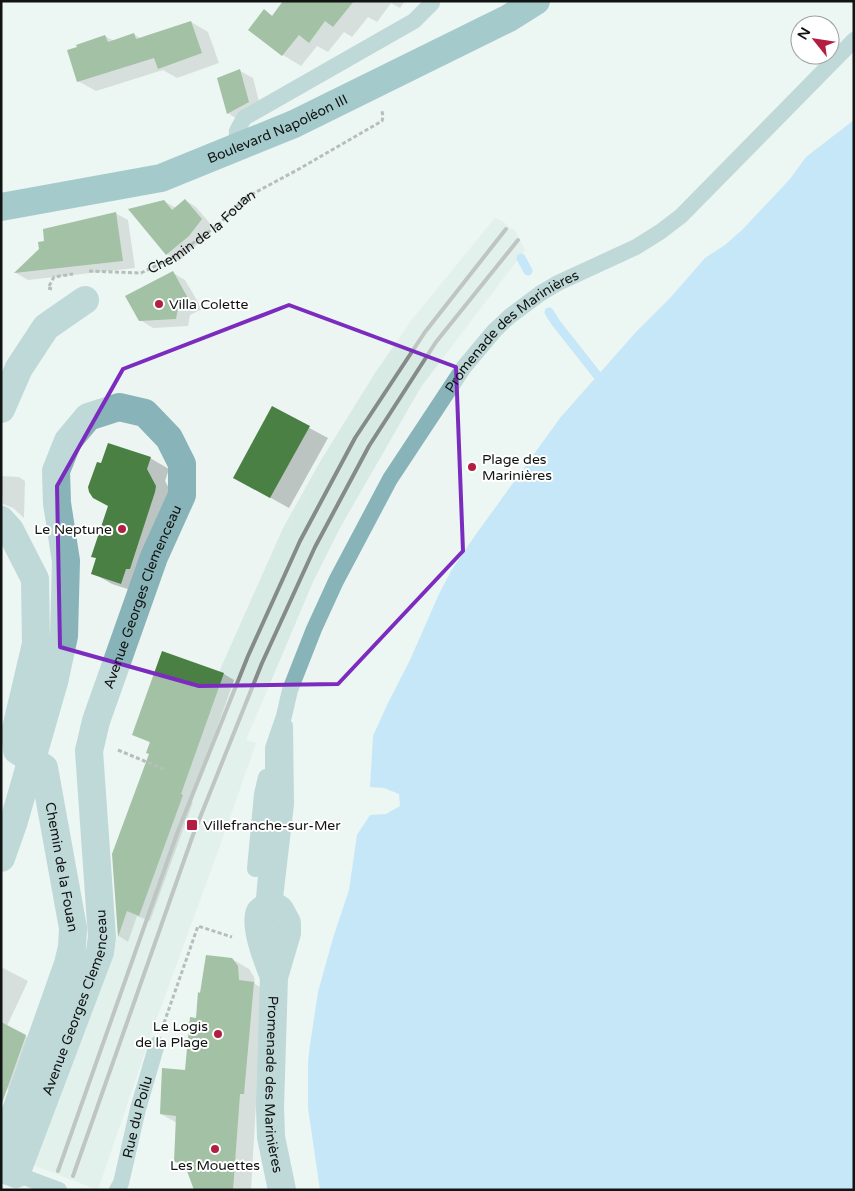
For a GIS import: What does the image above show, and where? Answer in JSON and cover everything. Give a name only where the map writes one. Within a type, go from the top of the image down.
[{"type":"main road","name":"Boulevard Napoléon III","points":[[1,207],[161,178],[294,124],[509,18],[536,1]]},
{"type":"street","points":[[1,409],[19,368],[46,326],[85,300]]},
{"type":"street","name":"Avenue Georges Clemenceau","points":[[1,858],[14,821],[54,682],[64,636],[66,561],[57,503],[56,471],[68,440],[88,417],[119,407],[145,413],[168,438],[182,464],[182,496],[154,557],[96,722],[89,751],[102,937],[100,952],[16,1174]]},
{"type":"street","name":"Chemin de la Fouan","points":[[1,520],[10,530],[35,579],[36,644],[15,733],[17,750],[44,768],[73,928],[72,947],[68,964],[2,1155],[3,1169],[16,1174]]},
{"type":"street","name":"Promenade des Marinières","points":[[268,908],[260,913],[259,923],[262,940],[274,978],[270,1117],[271,1137],[282,1190]]},
{"type":"lane","points":[[236,148],[237,131],[244,118],[414,21],[432,3]]},
{"type":"lane","name":"Promenade des Marinières","points":[[268,908],[273,801],[273,748],[284,716],[290,690],[314,629],[369,516],[390,479],[458,374],[510,316],[541,293],[558,282],[636,246],[660,232],[681,216],[854,40]]},
{"type":"lane","name":"Promenade des Marinières","points":[[268,908],[286,804],[284,716]]},
{"type":"lane","name":"Rue du Poilu","points":[[117,1190],[121,1183],[138,1109],[157,1044]]},
{"type":"lane","name":"Chemin de la Fouan","points":[[16,1174],[59,1190]]},
{"type":"path","name":"Chemin de la Fouan","points":[[85,300],[75,293],[48,288],[54,277],[90,271],[141,273],[174,257],[218,225],[244,198],[299,169],[376,124]]},
{"type":"path","points":[[92,740],[166,770]]},
{"type":"path","points":[[157,1044],[198,926]]},
{"type":"highlighted area","points":[[289,305],[456,367],[463,551],[338,684],[199,686],[60,647],[57,486],[123,369]]},
{"type":"shaded area","points":[[495,218],[516,232],[525,250],[421,387],[340,528],[313,582],[246,740],[256,743],[153,1029],[98,1190],[28,1163],[191,750],[222,665],[283,528],[321,460],[375,373],[413,318]]},
{"type":"water","points":[[854,120],[854,1190],[320,1190],[308,1108],[308,1062],[318,992],[349,890],[357,835],[370,815],[386,814],[400,806],[399,794],[384,788],[370,787],[373,736],[410,660],[439,594],[451,571],[474,537],[560,418],[705,258],[725,245],[742,230],[790,179],[806,157]]},
{"type":"building","points":[[283,1],[354,1],[333,27],[325,21],[309,43],[299,35],[282,56],[248,30],[264,9],[272,16]]},
{"type":"building","points":[[191,21],[202,53],[158,69],[154,58],[77,82],[67,50],[77,47],[76,45],[105,35],[108,42],[134,33],[136,39]]},
{"type":"building","points":[[240,69],[249,102],[227,114],[217,78]]},
{"type":"building","points":[[185,199],[202,219],[189,236],[166,255],[128,209],[164,200],[172,210]]},
{"type":"building","points":[[116,212],[123,261],[14,273],[39,249],[38,242],[44,241],[43,229]]},
{"type":"building","name":"Villa Colette","points":[[173,271],[190,302],[178,308],[176,319],[139,321],[125,296]]},
{"type":"building","points":[[272,406],[310,426],[270,498],[233,478]]},
{"type":"building","name":"Le Neptune","points":[[108,443],[151,457],[147,469],[156,486],[130,569],[126,569],[121,584],[91,574],[96,558],[91,557],[108,506],[93,498],[88,487],[97,462],[101,463]]},
{"type":"building","points":[[162,651],[224,673],[181,794],[183,795],[139,916],[127,911],[118,937],[112,854],[149,754],[146,753],[150,742],[132,735]]},
{"type":"building","points":[[206,955],[232,958],[238,966],[239,980],[254,982],[244,1094],[240,1094],[233,1190],[194,1190],[184,1163],[174,1162],[176,1116],[160,1114],[162,1068],[185,1070],[190,1017],[196,1018],[198,992],[200,993]]},
{"type":"building","points":[[1,1022],[26,1035],[1,1106]]},
{"type":"waterway","points":[[521,258],[528,271]]},
{"type":"waterway","points":[[549,312],[597,375]]},
{"type":"railway","points":[[58,1171],[178,831],[248,656],[300,541],[355,438],[425,332],[506,229]]},
{"type":"railway","points":[[73,1176],[193,835],[262,663],[315,547],[369,446],[436,342],[518,240]]},
{"type":"place","name":"Villa Colette","points":[[159,304]]},
{"type":"place","name":"Plage des Marinières","points":[[472,467]]},
{"type":"place","name":"Le Neptune","points":[[122,529]]},
{"type":"place","name":"Villefranche-sur-Mer","points":[[192,825]]},
{"type":"place","name":"Le Logis de la Plage","points":[[218,1034]]},
{"type":"place","name":"Les Mouettes","points":[[215,1149]]}]
